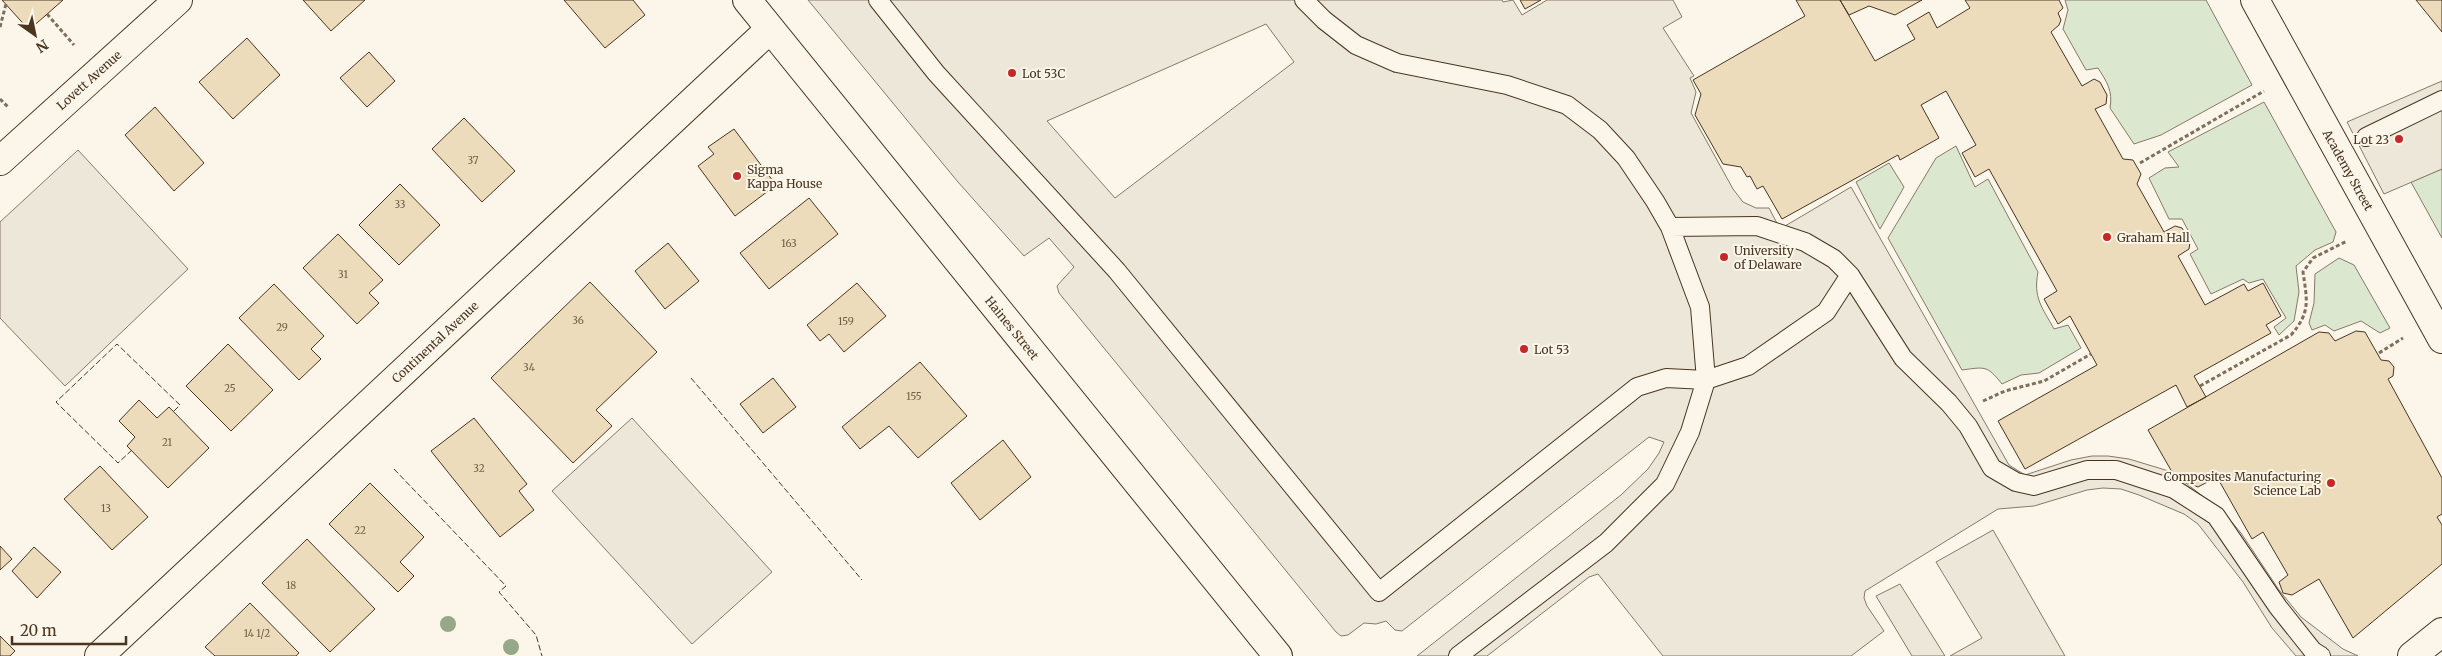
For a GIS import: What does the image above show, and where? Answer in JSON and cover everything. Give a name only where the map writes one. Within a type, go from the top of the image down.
[{"type":"street","name":"Haines Street","points":[[746,0],[1278,656]]},
{"type":"street","name":"Academy Street","points":[[2255,0],[2442,339]]},
{"type":"street","name":"Lovett Avenue","points":[[0,161],[170,3]]},
{"type":"street","name":"Continental Avenue","points":[[99,656],[770,29]]},
{"type":"street","points":[[2412,656],[2442,632]]},
{"type":"lane","points":[[878,0],[936,73],[1117,271],[1379,592],[1637,387],[1666,378],[1706,380],[1748,366],[1826,312],[1850,275]]},
{"type":"lane","points":[[1304,0],[1324,20],[1356,45],[1397,63],[1508,85],[1567,105],[1600,130],[1626,158],[1670,227],[1700,308],[1706,380],[1690,432],[1665,484],[1606,543],[1458,656]]},
{"type":"lane","points":[[2366,137],[2442,100]]},
{"type":"lane","points":[[1670,227],[1757,226],[1805,242],[1834,259],[1850,275],[1902,358],[1949,403],[1968,426],[1992,468],[2016,482],[2034,486],[2087,470],[2116,470],[2174,489],[2216,516],[2278,606],[2313,650],[2321,656]]},
{"type":"path","points":[[0,27],[6,4]]},
{"type":"path","points":[[47,14],[74,45]]},
{"type":"path","points":[[2140,163],[2264,91]]},
{"type":"path","points":[[0,99],[8,107]]},
{"type":"path","points":[[2200,386],[2290,335],[2300,324],[2306,310],[2304,272],[2314,258],[2348,241]]},
{"type":"path","points":[[2379,353],[2403,338]]},
{"type":"path","points":[[1980,403],[2005,391],[2044,382],[2091,354]]},
{"type":"green space","points":[[2065,0],[2206,0],[2252,85],[2161,135],[2134,144],[2110,108],[2110,92],[2107,82],[2098,68],[2086,70],[2063,29],[2068,10]]},
{"type":"green space","points":[[2264,102],[2336,232],[2333,242],[2315,250],[2296,266],[2299,292],[2294,321],[2279,335],[2274,327],[2286,318],[2263,279],[2249,283],[2243,279],[2211,294],[2190,254],[2198,249],[2182,219],[2169,219],[2149,178],[2165,168],[2179,167],[2168,152]]},
{"type":"green space","points":[[1956,146],[1975,187],[1988,179],[2038,272],[2038,296],[2042,308],[2054,329],[2068,325],[2081,348],[2039,373],[2021,375],[2002,384],[1989,370],[1976,368],[1962,370],[1888,238],[1936,158]]},
{"type":"green space","points":[[1889,163],[1904,187],[1880,229],[1856,182]]},
{"type":"green space","points":[[2442,169],[2442,238],[2411,182]]},
{"type":"green space","points":[[2339,258],[2354,265],[2390,328],[2380,333],[2361,321],[2334,331],[2325,325],[2312,330],[2309,323],[2314,303],[2315,274]]},
{"type":"shaded area","name":"Lot 53","points":[[808,0],[1502,0],[1503,2],[1513,0],[1522,15],[1547,0],[1673,0],[1682,17],[1663,28],[1694,76],[1690,78],[1696,92],[1691,113],[1733,189],[1743,202],[1756,208],[1769,208],[1780,229],[1851,187],[2009,465],[2025,475],[2071,460],[2092,456],[2108,456],[2129,459],[2172,472],[2225,514],[2241,533],[2279,590],[2301,617],[2343,649],[2358,656],[2296,656],[2272,628],[2243,582],[2198,524],[2184,514],[2139,495],[2121,489],[2103,488],[2087,490],[2034,506],[1998,509],[1865,591],[1864,598],[1867,606],[1884,631],[1851,656],[1663,656],[1598,574],[1589,577],[1487,656],[1417,656],[1621,495],[1648,469],[1659,453],[1664,442],[1649,437],[1402,631],[1395,630],[1386,621],[1376,624],[1364,623],[1348,635],[1341,636],[1059,293],[1057,286],[1074,267],[1049,238],[1024,256],[958,182]],"holes":[[[1266,24],[1294,62],[1115,198],[1047,121]]]},
{"type":"shaded area","name":"Lot 23","points":[[2442,81],[2442,169],[2384,194],[2347,122]]},
{"type":"shaded area","points":[[78,150],[188,269],[65,386],[0,318],[0,222]]},
{"type":"shaded area","points":[[632,418],[772,572],[692,644],[552,491]]},
{"type":"shaded area","points":[[1993,530],[2065,656],[1950,656],[1982,638],[1936,562]]},
{"type":"shaded area","points":[[1900,584],[1945,656],[1912,656],[1876,596]]},
{"type":"building","points":[[2,0],[63,0],[29,30]]},
{"type":"building","points":[[303,0],[365,0],[331,31]]},
{"type":"building","points":[[564,0],[633,0],[645,15],[605,48]]},
{"type":"building","points":[[1520,0],[1541,0],[1525,9]]},
{"type":"building","name":"Graham Hall","points":[[1796,0],[1840,0],[1875,61],[1915,39],[1907,25],[1929,12],[1937,28],[1970,8],[1965,0],[2059,0],[2063,8],[2058,13],[2061,20],[2059,25],[2051,32],[2082,86],[2094,79],[2100,82],[2107,95],[2106,104],[2095,109],[2123,159],[2133,160],[2141,174],[2137,184],[2164,232],[2175,226],[2182,228],[2190,242],[2189,249],[2178,256],[2205,305],[2244,284],[2248,291],[2263,283],[2281,316],[2266,325],[2271,333],[2194,376],[2206,397],[2187,407],[2176,385],[2025,469],[1998,421],[2097,365],[2070,316],[2058,324],[2044,299],[2057,291],[1989,169],[1975,177],[1962,153],[1976,145],[1946,91],[1921,105],[1939,138],[1900,160],[1898,155],[1782,219],[1763,186],[1757,189],[1750,176],[1747,177],[1741,167],[1723,164],[1695,115],[1701,94],[1693,80],[1805,16]]},
{"type":"building","points":[[1840,0],[1922,0],[1895,15],[1869,6],[1849,15]]},
{"type":"building","points":[[2416,0],[2442,0],[2442,32]]},
{"type":"building","points":[[247,38],[280,75],[233,119],[199,82]]},
{"type":"building","points":[[369,52],[395,81],[367,107],[340,78]]},
{"type":"building","points":[[155,107],[204,163],[174,191],[125,135]]},
{"type":"building","points":[[464,118],[515,171],[482,202],[432,149]]},
{"type":"building","name":"Sigma Kappa House","points":[[734,129],[776,185],[735,216],[698,166],[714,154],[708,147]]},
{"type":"building","points":[[400,184],[440,225],[399,265],[359,225]]},
{"type":"building","points":[[809,198],[838,234],[769,289],[740,253]]},
{"type":"building","points":[[338,234],[383,280],[369,293],[379,303],[357,324],[303,268]]},
{"type":"building","points":[[668,243],[699,281],[665,309],[635,271]]},
{"type":"building","points":[[590,282],[657,352],[596,410],[612,426],[573,463],[491,378]]},
{"type":"building","points":[[857,283],[886,316],[844,352],[829,334],[820,341],[807,325]]},
{"type":"building","points":[[274,284],[324,336],[311,349],[321,359],[299,380],[239,318]]},
{"type":"building","name":"Composites Manufacturing Science Lab","points":[[2356,331],[2365,332],[2381,360],[2389,361],[2394,367],[2393,376],[2388,379],[2442,478],[2442,514],[2437,517],[2442,525],[2442,564],[2353,638],[2319,579],[2292,595],[2283,593],[2279,582],[2288,575],[2263,532],[2252,539],[2217,477],[2198,487],[2181,480],[2172,472],[2148,430],[2319,332],[2329,333],[2335,341]]},
{"type":"building","points":[[228,344],[273,390],[231,431],[186,386]]},
{"type":"building","points":[[920,362],[967,416],[918,458],[889,426],[860,449],[842,427]]},
{"type":"building","points":[[773,378],[796,407],[763,433],[740,404]]},
{"type":"building","points":[[139,400],[157,418],[169,407],[209,448],[168,488],[127,446],[135,437],[119,421]]},
{"type":"building","points":[[474,418],[527,484],[519,491],[534,510],[500,537],[431,451]]},
{"type":"building","points":[[1003,440],[1031,477],[980,520],[951,483]]},
{"type":"building","points":[[100,466],[148,517],[112,550],[64,499]]},
{"type":"building","points":[[370,483],[424,537],[400,562],[414,576],[398,592],[329,524]]},
{"type":"building","points":[[307,539],[375,609],[330,652],[262,583]]},
{"type":"building","points":[[0,546],[12,559],[0,570]]},
{"type":"building","points":[[34,547],[61,572],[37,598],[12,571]]},
{"type":"building","points":[[250,603],[299,653],[296,656],[215,656],[205,647]]},
{"type":"building","points":[[0,636],[15,651],[10,656],[0,656]]},
{"type":"fence","points":[[132,450],[118,463],[56,402],[117,344],[180,405],[173,412]]},
{"type":"fence","points":[[691,378],[862,580]]},
{"type":"fence","points":[[394,469],[506,586],[499,592],[536,635],[542,656]]},
{"type":"place","name":"Lot 53C","points":[[1012,73]]},
{"type":"place","name":"Lot 23","points":[[2399,139]]},
{"type":"place","name":"Sigma Kappa House","points":[[737,176]]},
{"type":"place","name":"Graham Hall","points":[[2107,237]]},
{"type":"place","name":"University of Delaware","points":[[1724,257]]},
{"type":"place","name":"Lot 53","points":[[1524,349]]},
{"type":"place","name":"Composites Manufacturing Science Lab","points":[[2331,483]]}]
